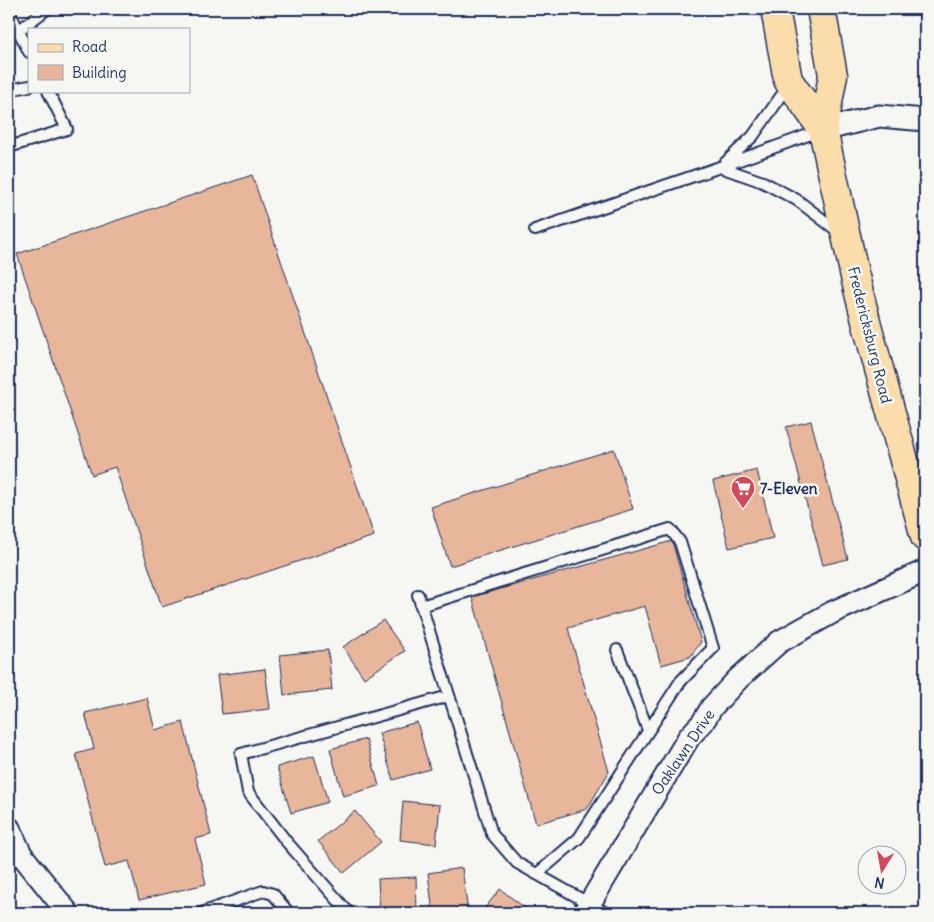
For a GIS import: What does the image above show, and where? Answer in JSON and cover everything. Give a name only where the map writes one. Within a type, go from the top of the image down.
[{"type":"main road","name":"Fredericksburg Road","points":[[775,9],[788,80],[823,130],[846,238],[877,362],[925,537]]},
{"type":"main road","name":"Fredericksburg Road","points":[[821,9],[834,75],[823,130]]},
{"type":"street","points":[[823,130],[880,116],[925,120]]},
{"type":"street","name":"Oaklawn Drive","points":[[593,910],[688,737],[703,722],[712,707],[738,679],[779,642],[833,612],[925,571]]},
{"type":"street","points":[[9,828],[21,854],[68,913]]},
{"type":"lane","points":[[14,32],[48,9]]},
{"type":"lane","points":[[9,11],[14,32],[28,51]]},
{"type":"lane","points":[[720,167],[752,136],[784,92],[788,80]]},
{"type":"lane","points":[[9,90],[28,86]]},
{"type":"lane","points":[[9,147],[67,129],[48,92]]},
{"type":"lane","points":[[535,230],[823,130]]},
{"type":"lane","points":[[720,167],[763,182],[797,200],[846,238]]},
{"type":"lane","points":[[421,606],[670,529],[680,542],[713,648],[680,682],[579,838],[537,874]]},
{"type":"lane","points":[[418,595],[492,834],[516,863],[537,874],[593,910]]},
{"type":"lane","points":[[617,650],[648,730]]},
{"type":"lane","points":[[349,913],[286,841],[248,792],[241,754],[449,696]]},
{"type":"lane","points":[[201,913],[263,892],[274,894],[290,913]]},
{"type":"building","points":[[252,175],[374,536],[162,607],[115,467],[92,475],[17,254]]},
{"type":"building","name":"7-Eleven","points":[[811,421],[848,559],[823,565],[786,427]]},
{"type":"building","points":[[614,449],[633,509],[450,566],[431,507]]},
{"type":"building","name":"7-Eleven","points":[[757,470],[773,538],[729,548],[713,481]]},
{"type":"building","points":[[672,541],[701,642],[690,657],[661,665],[645,606],[568,628],[609,772],[587,809],[536,824],[472,597]]},
{"type":"building","points":[[383,620],[405,651],[364,678],[343,647]]},
{"type":"building","points":[[328,650],[332,690],[284,695],[280,655]]},
{"type":"building","points":[[265,669],[270,709],[222,714],[217,675]]},
{"type":"building","points":[[147,698],[155,730],[183,722],[211,835],[195,839],[206,884],[139,900],[129,861],[105,867],[76,754],[94,749],[85,713]]},
{"type":"building","points":[[417,722],[430,769],[393,780],[379,733]]},
{"type":"building","points":[[366,739],[379,786],[343,796],[330,749]]},
{"type":"building","points":[[314,756],[328,802],[291,813],[277,767]]},
{"type":"building","points":[[403,801],[440,805],[436,844],[400,840]]},
{"type":"building","points":[[355,811],[381,842],[344,873],[318,841]]},
{"type":"building","points":[[462,868],[468,912],[433,913],[428,873]]},
{"type":"building","points":[[416,877],[417,913],[380,913],[378,879]]},
{"type":"building","points":[[500,889],[529,911],[527,913],[481,913]]},
{"type":"place","name":"7-Eleven","points":[[743,509]]}]
